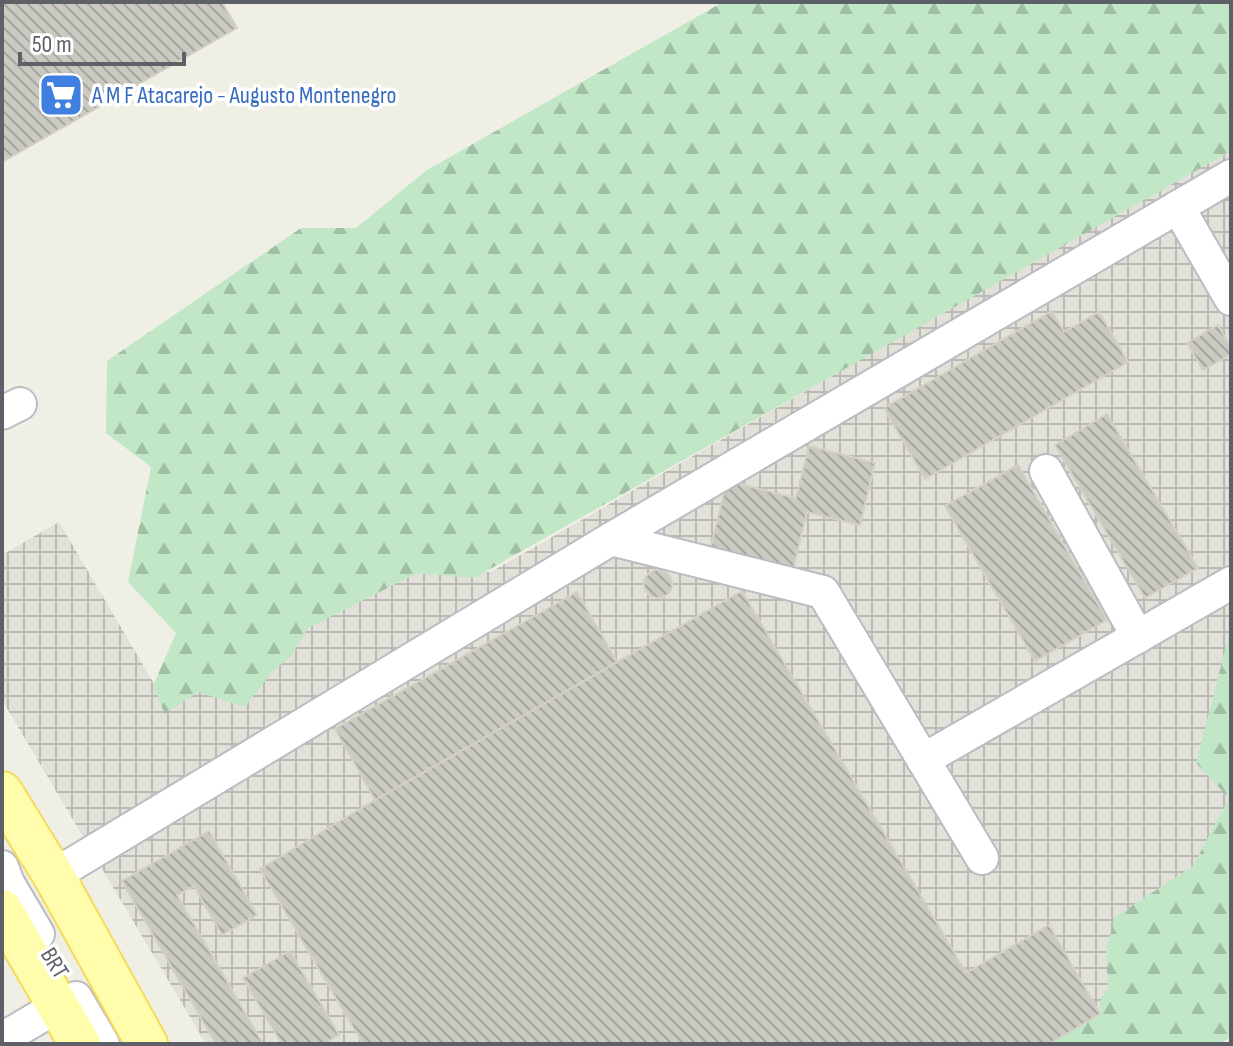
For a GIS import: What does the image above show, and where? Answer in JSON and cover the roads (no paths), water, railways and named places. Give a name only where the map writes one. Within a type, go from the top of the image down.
[{"type":"main road","points":[[2,792],[55,878],[147,1044]]},
{"type":"main road","points":[[3,884],[58,1006],[80,1044]]},
{"type":"street","points":[[55,878],[71,865],[611,539],[1231,176]]},
{"type":"street","points":[[1178,207],[1231,299]]},
{"type":"street","points":[[1046,471],[1138,637]]},
{"type":"street","points":[[611,539],[823,592],[982,858]]},
{"type":"street","points":[[923,760],[1231,583]]},
{"type":"street","name":"BRT","points":[[3,884],[103,1044]]},
{"type":"street","points":[[2,1039],[58,1006]]},
{"type":"place","name":"A M F Atacarejo - Augusto Montenegro","points":[[61,95]]}]
